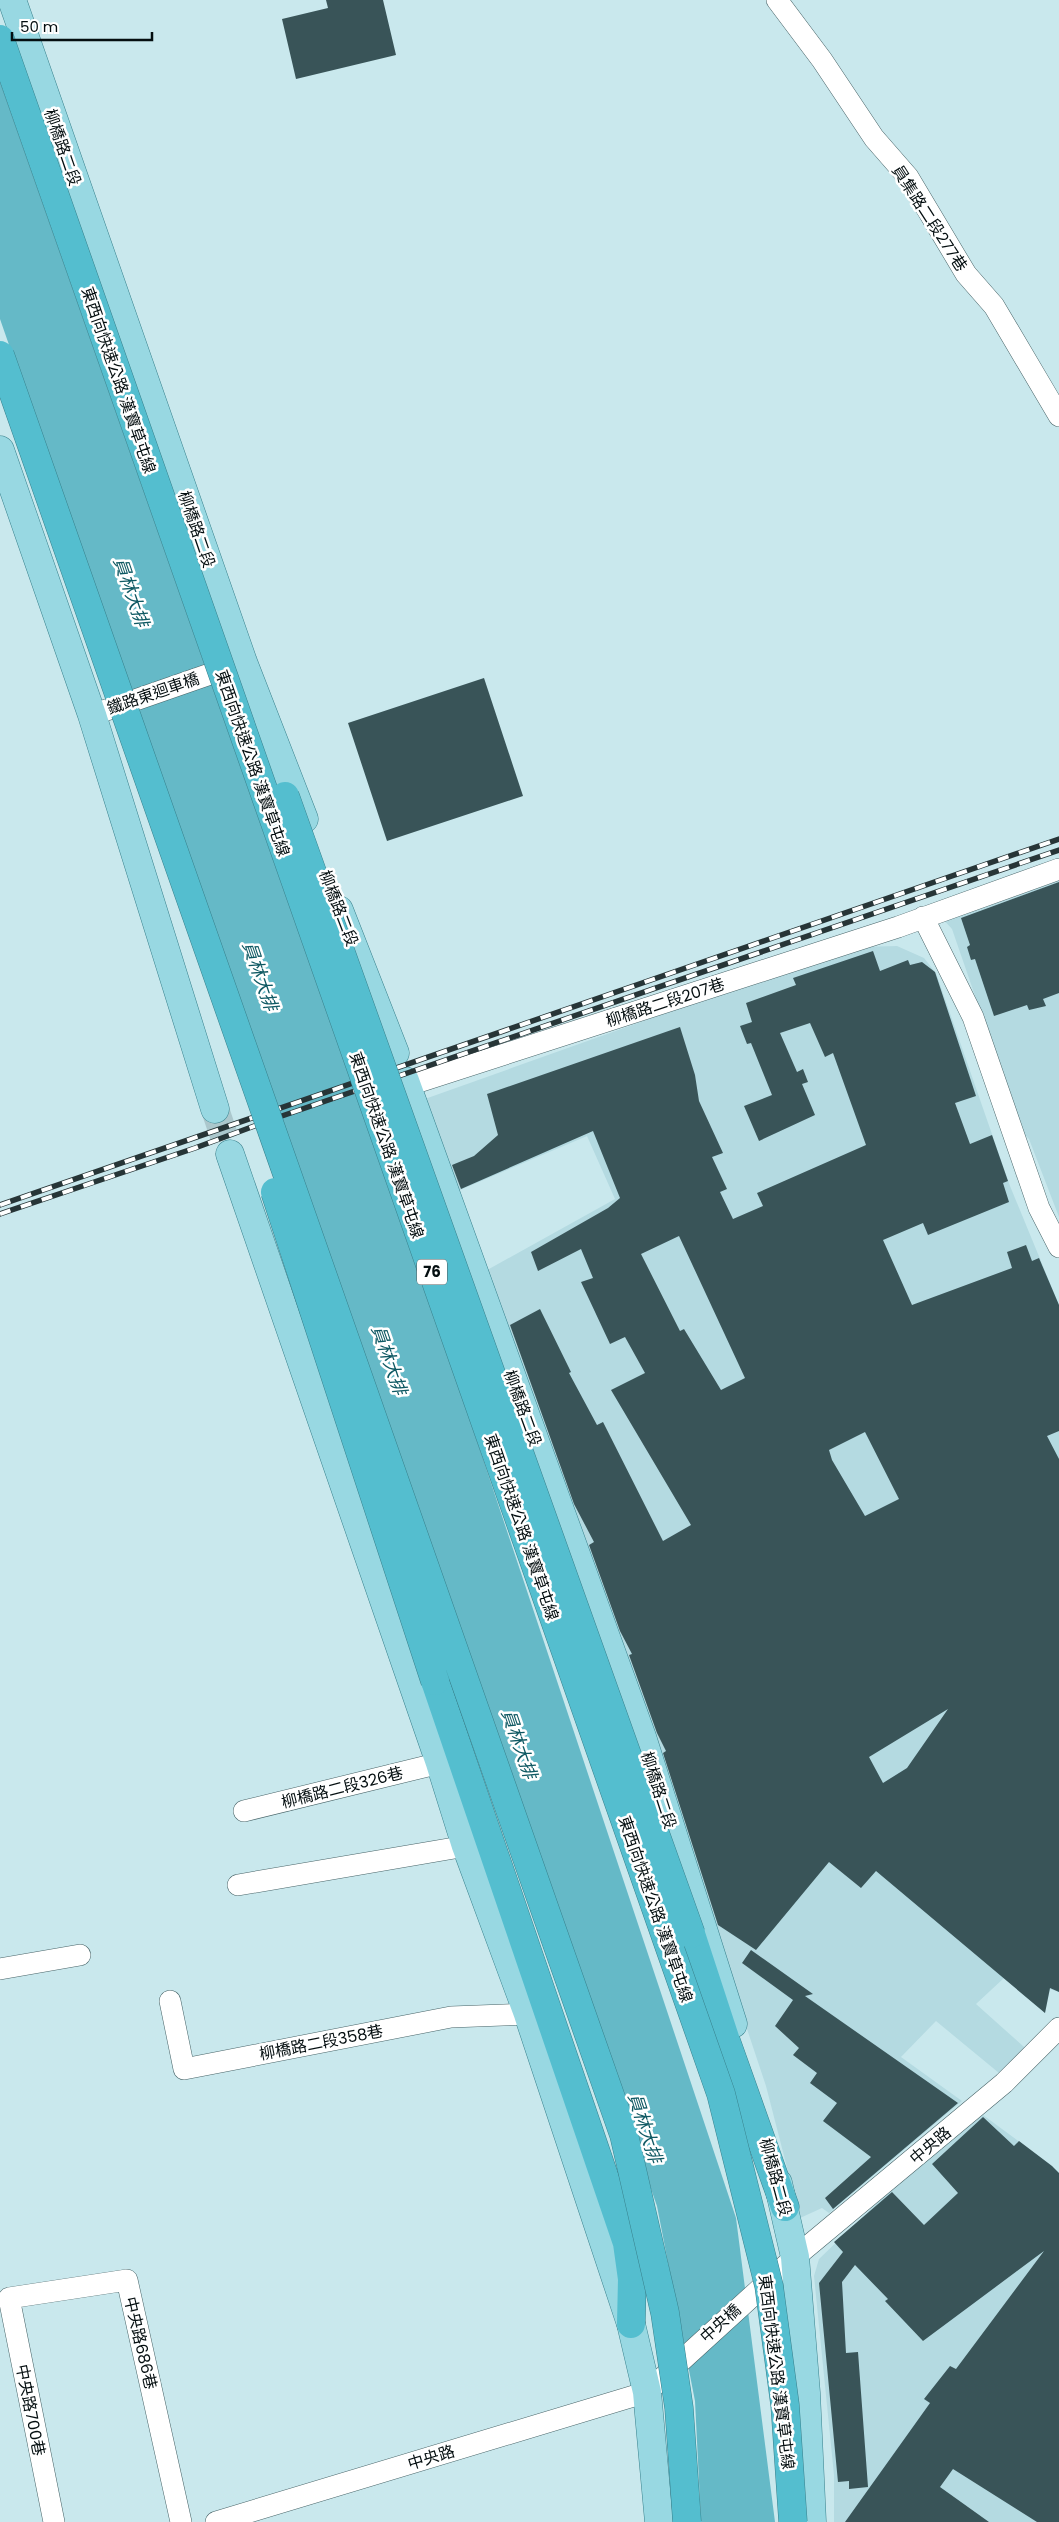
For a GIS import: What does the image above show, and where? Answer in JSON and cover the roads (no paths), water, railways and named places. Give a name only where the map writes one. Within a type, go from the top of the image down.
[{"type":"highway","name":"東西向快速公路 漢寶草屯線","points":[[0,39],[219,680],[721,2094],[769,2286],[785,2405],[793,2522]]},
{"type":"highway","points":[[0,355],[624,2135],[665,2313],[678,2408],[687,2522]]},
{"type":"highway","points":[[219,680],[259,730],[274,765],[691,1934],[726,2041],[785,2206]]},
{"type":"highway","points":[[155,794],[172,880],[434,1681],[627,2243],[632,2279],[631,2324]]},
{"type":"main road","name":"柳橋路二段","points":[[12,0],[243,662],[395,1053]]},
{"type":"main road","points":[[0,450],[92,714],[215,1110]]},
{"type":"main road","name":"柳橋路二段","points":[[405,1084],[642,1737],[719,1973],[785,2206],[795,2257],[806,2402],[812,2522]]},
{"type":"main road","points":[[230,1154],[440,1763],[466,1846],[528,2014],[631,2324],[647,2392],[658,2522]]},
{"type":"street","name":"員集路二段277巷","points":[[777,0],[822,60],[874,138],[908,177],[966,274],[994,306],[1059,416]]},
{"type":"street","name":"鐵路東迴車橋","points":[[92,714],[130,700],[219,680],[243,662]]},
{"type":"street","name":"柳橋路二段207巷","points":[[405,1084],[889,930],[1059,869]]},
{"type":"street","points":[[923,917],[973,1017],[1039,1208],[1059,1246]]},
{"type":"street","name":"柳橋路二段326巷","points":[[244,1810],[440,1763]]},
{"type":"street","points":[[238,1885],[466,1846]]},
{"type":"street","points":[[0,1969],[80,1955]]},
{"type":"street","name":"柳橋路二段358巷","points":[[170,2001],[184,2069],[450,2017],[528,2014]]},
{"type":"street","name":"中央路","points":[[795,2257],[1004,2083],[1059,2028]]},
{"type":"street","name":"中央橋","points":[[647,2392],[683,2357],[795,2257]]},
{"type":"street","name":"中央路686巷","points":[[9,2298],[126,2280],[181,2522]]},
{"type":"street","name":"中央路700巷","points":[[9,2298],[54,2522]]},
{"type":"street","name":"中央路","points":[[216,2522],[647,2392]]},
{"type":"water","name":"員林大排","points":[[0,82],[471,1423],[736,2218],[775,2522],[701,2522],[695,2401],[657,2206],[0,319]]},
{"type":"tunnel","points":[[215,1109],[230,1154]]},
{"type":"railway","points":[[0,1205],[1059,839]]},
{"type":"railway","points":[[0,1214],[1059,850]]}]
